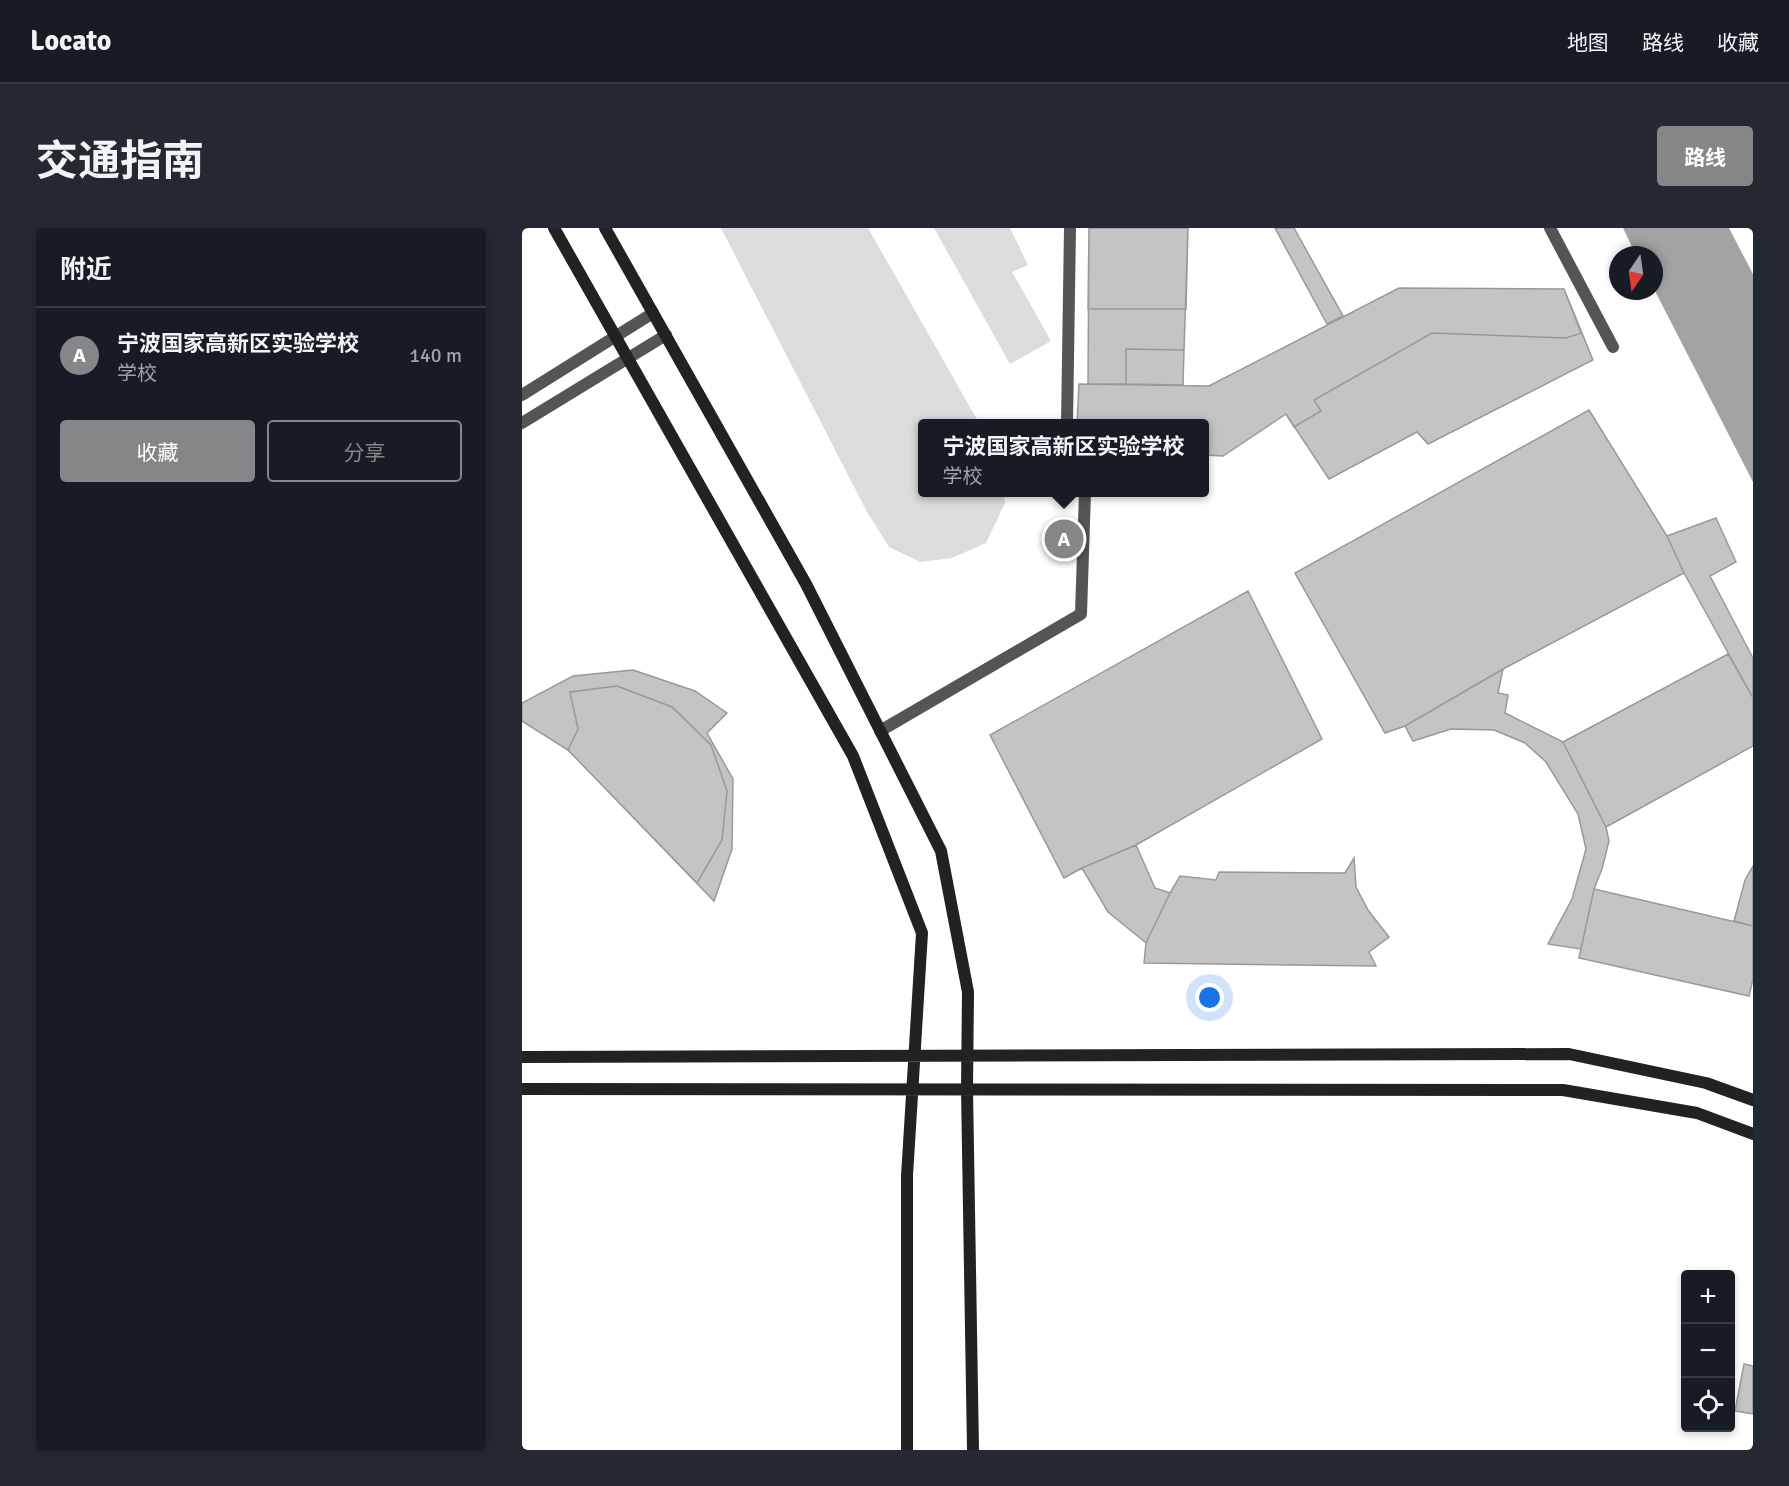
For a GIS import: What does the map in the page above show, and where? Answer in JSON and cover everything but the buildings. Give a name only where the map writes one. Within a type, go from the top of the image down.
[{"type":"main road","points":[[554,228],[853,756],[922,933],[907,1176],[907,1450]]},
{"type":"main road","points":[[605,228],[806,584],[941,851],[968,992],[967,1089],[973,1450]]},
{"type":"main road","points":[[522,1057],[1569,1054],[1706,1083],[1753,1100]]},
{"type":"main road","points":[[522,1089],[1563,1090],[1697,1113],[1753,1134]]},
{"type":"street","points":[[1067,419],[1070,228]]},
{"type":"street","points":[[1550,228],[1613,347]]},
{"type":"street","points":[[522,395],[653,313]]},
{"type":"street","points":[[522,423],[666,335]]},
{"type":"street","points":[[880,731],[1081,614],[1085,497]]},
{"type":"shaded area","points":[[721,228],[868,228],[977,419],[918,419],[918,497],[1004,497],[1005,503],[986,543],[952,558],[920,562],[889,547],[867,512]]},
{"type":"shaded area","points":[[934,228],[1010,228],[1028,265],[1012,272],[1051,341],[1010,364]]},
{"type":"shaded area","points":[[1623,228],[1729,228],[1753,274],[1753,482],[1660,300],[1663,300],[1663,246],[1632,246]]},
{"type":"place","name":"宁波国家高新区实验学校","points":[[1064,539]]}]
